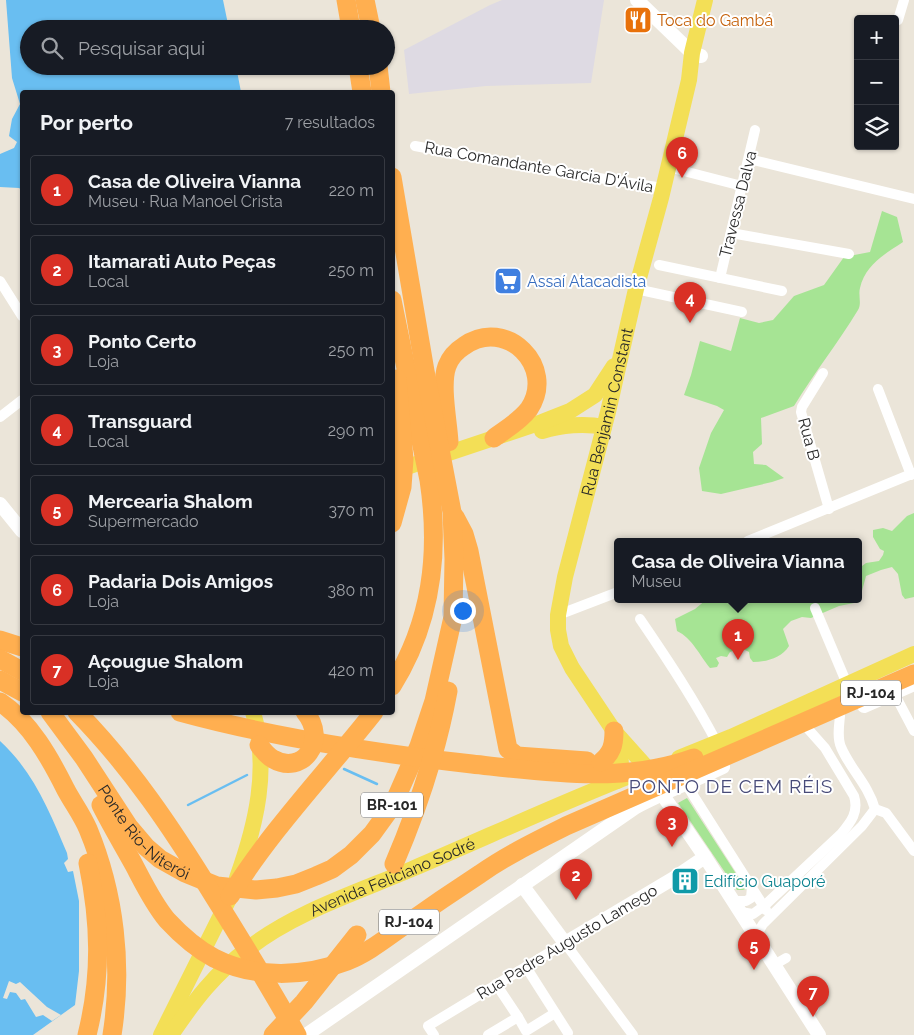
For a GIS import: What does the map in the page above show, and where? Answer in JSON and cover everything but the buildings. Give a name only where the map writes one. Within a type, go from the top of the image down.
[{"type":"highway","points":[[346,0],[350,20]]},
{"type":"highway","points":[[365,0],[369,20]]},
{"type":"highway","points":[[379,75],[381,90]]},
{"type":"highway","name":"BR-101","points":[[395,195],[425,371],[452,512],[454,559],[453,618]]},
{"type":"highway","points":[[395,315],[427,471],[433,509],[434,561],[426,604],[415,641],[395,681]]},
{"type":"highway","points":[[446,481],[449,446],[445,381],[447,368],[458,350],[479,338],[491,336],[502,337],[515,342],[525,352],[533,365],[537,380],[535,395],[530,408],[519,420],[488,443]]},
{"type":"highway","points":[[395,367],[404,459],[396,481]]},
{"type":"highway","points":[[452,512],[467,542],[508,749],[517,756],[601,762],[619,772],[648,769]]},
{"type":"highway","points":[[395,658],[426,604]]},
{"type":"highway","points":[[394,864],[415,812],[438,737],[454,656],[453,618]]},
{"type":"highway","name":"Ponte Rio-Niterói","points":[[52,715],[84,758],[129,827],[146,847],[160,859],[185,873],[217,886],[256,890],[296,884],[332,869],[352,855],[372,834],[393,805],[419,746],[434,701],[453,618]]},
{"type":"highway","points":[[0,640],[20,646]]},
{"type":"highway","points":[[0,649],[20,659]]},
{"type":"highway","points":[[0,659],[20,670]]},
{"type":"highway","points":[[190,715],[218,723],[301,739],[425,759],[548,772],[622,773],[684,762],[832,710],[914,666]]},
{"type":"highway","name":"RJ-104","points":[[46,715],[68,745],[156,905],[166,919],[213,958],[231,965],[271,973],[293,973],[319,970],[348,961],[371,949],[482,872],[517,850],[566,826],[914,674]]},
{"type":"highway","points":[[0,680],[20,691]]},
{"type":"highway","points":[[0,702],[19,718],[34,735],[57,772],[87,827],[95,846],[113,918],[118,983],[113,1027]]},
{"type":"highway","points":[[81,715],[116,754],[179,839],[297,1035]]},
{"type":"highway","points":[[259,745],[272,759],[278,762],[288,763],[302,759],[309,753],[315,742],[314,726],[307,715]]},
{"type":"highway","points":[[230,897],[246,870],[285,818],[371,715]]},
{"type":"highway","points":[[601,762],[612,751],[614,731]]},
{"type":"highway","points":[[73,804],[85,847],[97,911],[99,945],[96,983],[87,1035]]},
{"type":"highway","points":[[273,1035],[304,1002],[357,935],[291,1035]]},
{"type":"main road","points":[[637,0],[696,55]]},
{"type":"main road","name":"Rua Benjamin Constant","points":[[696,55],[705,0]]},
{"type":"main road","name":"Rua Benjamin Constant","points":[[662,794],[648,769],[614,731],[565,656],[559,638],[558,615],[565,577],[606,420],[636,290],[689,80],[715,0]]},
{"type":"main road","points":[[396,481],[570,411],[590,399],[601,387],[620,358]]},
{"type":"main road","points":[[488,443],[558,426],[606,420],[605,403],[590,399]]},
{"type":"main road","points":[[0,504],[20,529]]},
{"type":"main road","points":[[648,769],[724,740],[914,654]]},
{"type":"main road","points":[[306,1035],[636,807],[741,758],[809,730],[832,710],[894,693],[914,684]]},
{"type":"main road","points":[[161,1035],[230,897],[249,844],[256,816],[260,787],[259,745],[254,715]]},
{"type":"main road","name":"Rua Benjamin Constant","points":[[614,731],[619,772]]},
{"type":"main road","points":[[724,740],[723,753],[728,757],[741,758]]},
{"type":"main road","name":"Avenida Feliciano Sodré","points":[[171,1035],[190,1006],[210,982],[248,948],[277,929],[334,902],[449,853],[619,772]]},
{"type":"main road","points":[[662,794],[757,938],[780,961],[810,1011],[819,1035]]},
{"type":"main road","name":"Rua Padre Augusto Lamego","points":[[565,943],[674,878],[705,857]]},
{"type":"main road","points":[[522,885],[565,943]]},
{"type":"street","points":[[899,17],[904,0]]},
{"type":"street","name":"Travessa Dalva","points":[[720,278],[755,130]]},
{"type":"street","name":"Rua Comandante Garcia D'Ávila","points":[[415,146],[516,165],[663,188]]},
{"type":"street","points":[[749,159],[914,199]]},
{"type":"street","points":[[668,167],[742,186]]},
{"type":"street","points":[[730,233],[849,254]]},
{"type":"street","points":[[659,265],[782,291]]},
{"type":"street","points":[[0,281],[20,313]]},
{"type":"street","points":[[636,290],[742,312]]},
{"type":"street","name":"Rua B","points":[[823,373],[801,412],[829,509]]},
{"type":"street","points":[[756,538],[912,474],[878,388]]},
{"type":"street","points":[[0,417],[20,402]]},
{"type":"street","points":[[558,615],[614,594]]},
{"type":"street","points":[[815,608],[847,684]]},
{"type":"street","points":[[640,619],[724,740]]},
{"type":"street","points":[[894,693],[914,731]]},
{"type":"street","points":[[832,710],[839,730],[840,747],[868,790],[875,808],[886,813],[914,851]]},
{"type":"street","points":[[736,906],[752,914],[764,906],[841,834],[856,813],[857,804],[854,796],[825,748],[809,730]]},
{"type":"street","points":[[686,784],[771,917]]},
{"type":"street","points":[[757,938],[760,928],[862,826],[875,808]]},
{"type":"street","points":[[736,906],[751,898],[752,887]]},
{"type":"street","points":[[565,943],[633,1035]]},
{"type":"street","name":"Rua Padre Augusto Lamego","points":[[431,1030],[496,984],[565,943]]},
{"type":"street","points":[[526,966],[568,1033]]},
{"type":"street","points":[[496,984],[526,1031],[555,1013]]},
{"type":"street","points":[[488,1035],[518,1017]]},
{"type":"shaded area","points":[[502,0],[604,0],[591,83],[486,86],[409,94],[404,50]]},
{"type":"green space","points":[[882,211],[897,217],[903,242],[877,261],[866,273],[860,288],[860,305],[858,310],[794,406],[761,418],[762,444],[753,452],[754,464],[766,465],[784,478],[721,494],[702,491],[699,468],[711,433],[724,410],[684,395],[700,341],[731,351],[740,318],[759,323],[773,320],[794,296],[824,285],[844,257],[870,252]]},
{"type":"green space","points":[[914,513],[914,597],[905,599],[902,595],[898,574],[892,567],[866,576],[862,591],[862,566],[866,563],[879,561],[884,551],[880,549],[873,537],[873,530],[883,528],[892,531],[907,516]]},
{"type":"green space","points":[[702,603],[854,603],[839,606],[811,618],[802,617],[791,621],[783,629],[789,646],[782,654],[773,659],[753,662],[749,652],[741,648],[730,652],[727,657],[721,656],[716,658],[719,663],[717,667],[710,668],[687,638],[677,631],[675,619],[695,609]]},
{"type":"green space","points":[[687,798],[745,889],[737,890],[678,803]]},
{"type":"water","points":[[6,0],[223,0],[227,20],[20,20],[20,75],[238,75],[241,90],[20,90],[20,104],[12,78]]},
{"type":"water","points":[[20,104],[20,189],[0,187],[0,154],[14,148],[17,142],[9,136],[12,119]]},
{"type":"water","points":[[0,741],[12,753],[32,780],[47,808],[67,853],[68,859],[64,863],[68,872],[73,871],[79,901],[79,971],[75,1005],[33,1035],[0,1035]]},
{"type":"pier","points":[[9,981],[16,984],[20,982],[47,1007],[61,1015],[52,1021],[43,1015],[36,1017],[25,999],[21,1000],[16,993],[10,992],[7,999],[3,998]]},
{"type":"waterway","points":[[344,769],[377,784]]},
{"type":"waterway","points":[[188,805],[247,775]]},
{"type":"place","name":"Toca do Gambá","points":[[638,20]]},
{"type":"place","name":"Padaria Dois Amigos","points":[[682,178]]},
{"type":"place","name":"Assaí Atacadista","points":[[508,281]]},
{"type":"place","name":"Transguard","points":[[690,323]]},
{"type":"place","name":"Casa de Oliveira Vianna","points":[[738,660]]},
{"type":"place","name":"Ponto Certo","points":[[672,847]]},
{"type":"place","name":"Edifício Guaporé","points":[[685,881]]},
{"type":"place","name":"Itamarati Auto Peças","points":[[576,900]]},
{"type":"place","name":"Mercearia Shalom","points":[[754,970]]},
{"type":"place","name":"Açougue Shalom","points":[[813,1017]]},
{"type":"district","name":"PONTO DE CEM RÉIS","points":[[731,786]]}]
